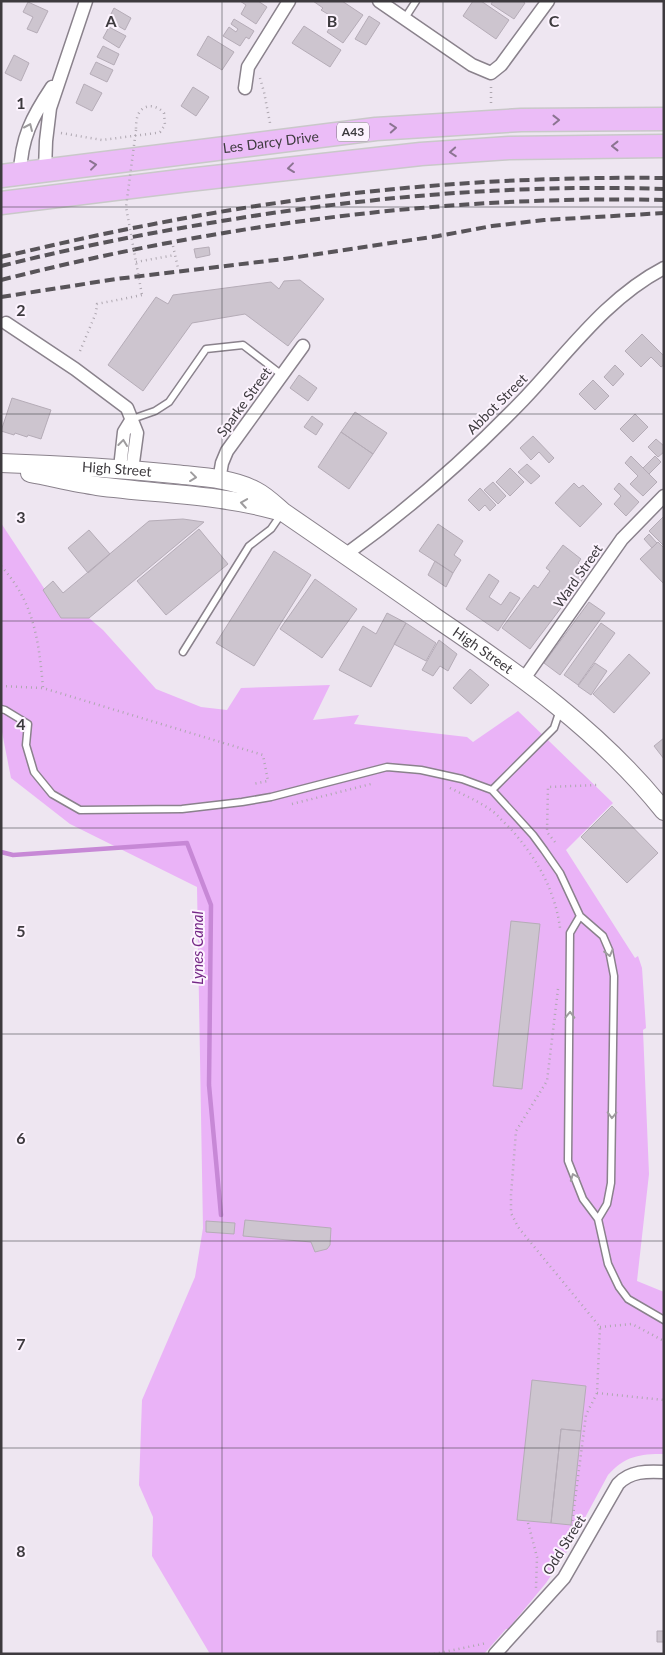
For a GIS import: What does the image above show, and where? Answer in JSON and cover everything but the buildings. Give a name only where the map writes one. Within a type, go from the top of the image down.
[{"type":"highway","name":"Les Darcy Drive","points":[[10,175],[376,129],[520,120],[664,119]]},
{"type":"highway","name":"Les Darcy Drive","points":[[10,203],[197,179],[421,154],[509,148],[664,146]]},
{"type":"highway","points":[[45,171],[47,198]]},
{"type":"highway","points":[[10,175],[10,203]]},
{"type":"main road","name":"High Street","points":[[1,463],[219,480],[239,484],[258,492],[283,512],[473,643],[561,708],[611,752],[664,811]]},
{"type":"main road","name":"High Street","points":[[1,468],[97,486],[205,496],[254,504],[283,512]]},
{"type":"main road","points":[[52,477],[101,476],[126,472],[205,496]]},
{"type":"street","points":[[45,171],[50,108],[86,1]]},
{"type":"street","points":[[245,88],[248,67],[289,1]]},
{"type":"street","points":[[380,1],[472,65],[490,73],[501,65],[548,1]]},
{"type":"street","points":[[10,175],[34,114],[64,65]]},
{"type":"street","name":"Abbot Street","points":[[345,555],[407,509],[439,481],[522,401],[612,305],[648,276],[664,268]]},
{"type":"street","points":[[6,323],[124,404],[132,419],[124,432],[126,472]]},
{"type":"street","name":"Sparke Street","points":[[219,480],[227,451],[302,346]]},
{"type":"street","name":"Ward Street","points":[[523,680],[622,539],[664,496]]},
{"type":"street","name":"Odd Street","points":[[494,1648],[564,1578],[618,1484],[625,1477],[632,1474],[664,1472]]},
{"type":"lane","points":[[405,18],[416,1]]},
{"type":"lane","points":[[132,419],[155,411],[169,402],[206,349],[243,345],[282,375]]},
{"type":"lane","points":[[183,652],[249,546],[271,529],[283,512]]},
{"type":"lane","points":[[492,790],[554,728],[561,708]]},
{"type":"lane","points":[[1,709],[6,710],[28,724],[26,745],[34,772],[52,794],[80,810],[182,809],[242,802],[271,797],[388,767],[422,770],[462,779],[492,790],[544,850],[560,873],[580,916],[603,936],[609,950],[614,976],[611,1183],[607,1204],[598,1218]]},
{"type":"lane","points":[[580,916],[570,933],[568,1161],[582,1200],[598,1218],[608,1264],[620,1286],[628,1299],[664,1320]]},
{"type":"path","points":[[248,67],[259,76],[262,83],[270,123]]},
{"type":"path","points":[[47,131],[102,140],[117,138],[135,136],[152,134],[160,132],[165,125],[164,113],[158,108],[148,106],[140,111],[137,120],[136,130],[134,140],[126,207],[142,296],[97,304],[96,313],[80,351]]},
{"type":"path","points":[[174,246],[178,268]]},
{"type":"path","points":[[136,262],[175,255]]},
{"type":"path","points":[[1,566],[20,591],[29,609],[40,652],[43,688]]},
{"type":"path","points":[[1,686],[43,688],[263,755],[268,781],[253,784]]},
{"type":"path","points":[[290,804],[332,795],[377,782]]},
{"type":"path","points":[[555,842],[547,832],[548,788],[597,785]]},
{"type":"path","points":[[446,786],[493,811],[518,836],[543,873],[551,891],[559,916],[561,935]]},
{"type":"path","points":[[558,983],[548,1081],[516,1131],[511,1213],[518,1227],[600,1327],[597,1393],[586,1415],[570,1539]]},
{"type":"path","points":[[600,1327],[632,1324],[664,1342]]},
{"type":"path","points":[[597,1393],[664,1400]]},
{"type":"path","points":[[528,1523],[537,1557],[536,1591]]},
{"type":"path","points":[[434,1654],[494,1648]]},
{"type":"shaded area","points":[[1,523],[63,617],[89,618],[103,630],[156,689],[201,707],[227,710],[241,688],[330,685],[313,720],[359,715],[354,724],[467,737],[473,742],[518,711],[613,803],[566,850],[635,958],[638,956],[642,968],[646,1028],[643,1030],[649,1174],[637,1281],[664,1292],[664,1454],[633,1457],[620,1464],[608,1475],[566,1553],[546,1583],[508,1629],[484,1654],[210,1654],[152,1556],[153,1517],[139,1485],[142,1400],[195,1277],[203,1228],[197,887],[70,824],[11,778],[1,727]]},
{"type":"waterway","name":"Lynes Canal","points":[[1,852],[13,855],[187,843],[211,905],[209,1085],[221,1215]]},
{"type":"railway","points":[[1,257],[112,232],[213,213],[341,195],[470,183],[599,178],[664,178]]},
{"type":"railway","points":[[1,266],[81,247],[162,231],[272,213],[383,199],[495,191],[608,188],[664,189]]},
{"type":"railway","points":[[1,280],[164,244],[247,229],[330,218],[413,209],[497,203],[580,200],[664,200]]},
{"type":"railway","points":[[1,297],[116,279],[284,259],[492,226],[544,220],[664,213]]}]
